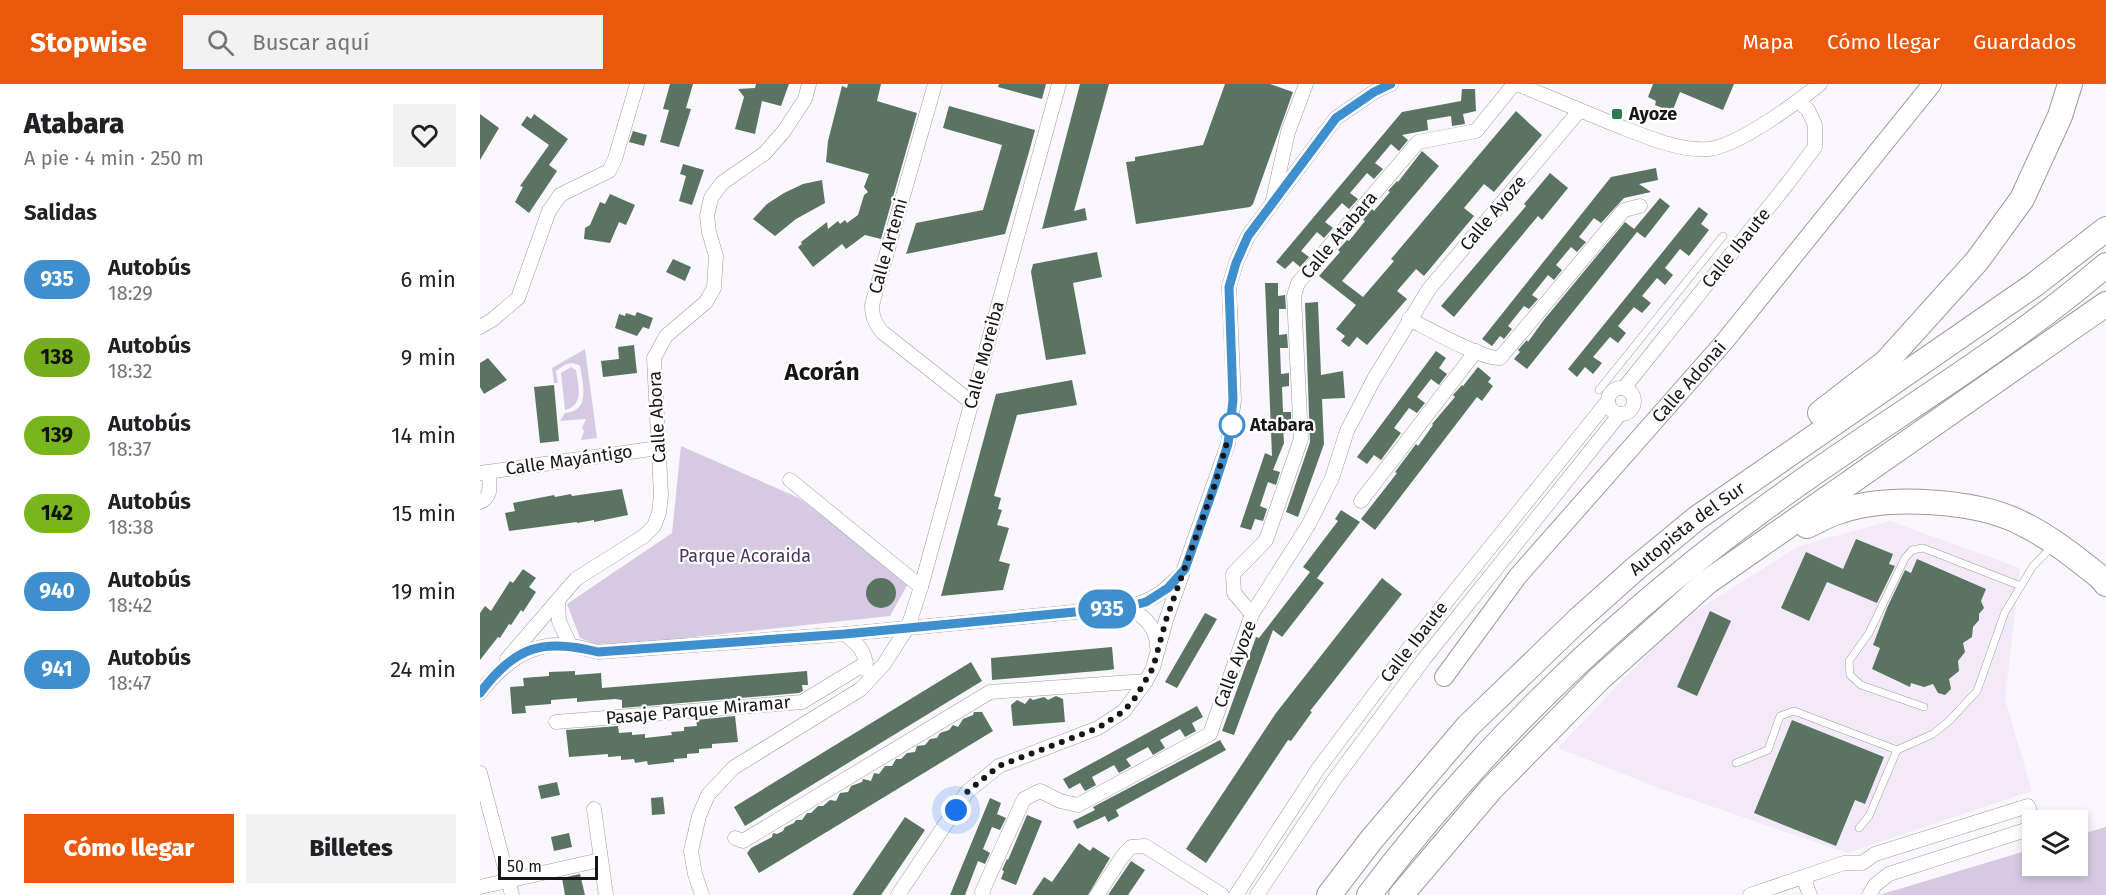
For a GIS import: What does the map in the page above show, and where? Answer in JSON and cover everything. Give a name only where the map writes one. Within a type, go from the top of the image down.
[{"type":"highway","points":[[1697,518],[1728,479],[1845,396],[1886,362],[1977,261],[2022,199],[2060,116],[2070,84]]},
{"type":"highway","name":"Autopista del Sur","points":[[1329,895],[1372,839],[1468,726],[1579,619],[1697,518],[2034,285],[2106,229]]},
{"type":"highway","name":"Autopista del Sur","points":[[1369,895],[1431,818],[1492,748],[1536,703],[1652,596],[1787,491],[2030,325],[2106,265]]},
{"type":"highway","points":[[1401,895],[1491,789],[1599,679],[1706,583],[2101,308]]},
{"type":"highway","points":[[1706,583],[1788,534],[1842,510],[1888,502],[1931,502],[1974,507],[2019,522],[2056,543],[2106,584]]},
{"type":"street","points":[[480,327],[518,298],[549,211],[560,195],[609,171],[615,159],[637,84]]},
{"type":"street","name":"Calle Abora","points":[[480,693],[576,579],[644,536],[654,526],[659,513],[661,495],[654,358],[666,336],[706,302],[714,288],[716,256],[707,216],[711,198],[722,183],[765,153],[784,131],[805,99],[809,84]]},
{"type":"street","name":"Calle Artemi","points":[[934,84],[872,305],[872,315],[882,332],[971,402]]},
{"type":"street","name":"Calle Moreiba","points":[[702,895],[691,851],[699,816],[708,795],[733,768],[861,689],[884,664],[908,627],[921,587],[1059,84]]},
{"type":"street","points":[[1272,205],[1288,132],[1305,84]]},
{"type":"street","points":[[898,895],[967,792],[982,779],[999,766],[1098,728],[1124,711],[1146,681],[1157,656],[1166,620],[1228,444],[1232,425],[1233,400],[1229,287],[1236,263],[1248,236],[1336,118],[1374,92],[1391,84]]},
{"type":"street","points":[[1516,84],[1656,140],[1680,146],[1710,149],[1743,137],[1820,84]]},
{"type":"street","name":"Calle Atabara","points":[[1252,614],[1234,593],[1233,574],[1266,540],[1301,439],[1294,296],[1298,283],[1418,142],[1476,131],[1516,84]]},
{"type":"street","name":"Calle Adonai","points":[[1444,677],[1518,576],[1725,341],[1932,84]]},
{"type":"street","name":"Calle Ibaute","points":[[1624,388],[1815,147],[1815,125],[1808,110],[1798,101]]},
{"type":"street","name":"Calle Ayoze","points":[[983,895],[982,892],[1024,799],[1040,791],[1060,801],[1078,805],[1210,734],[1252,614],[1309,524],[1332,478],[1347,431],[1374,378],[1429,289],[1580,110]]},
{"type":"street","points":[[1409,319],[1493,359],[1500,358],[1624,210],[1640,206]]},
{"type":"street","points":[[1361,501],[1476,351]]},
{"type":"street","points":[[1618,388],[1624,388],[1631,393],[1634,404],[1630,411],[1620,414],[1610,409],[1608,401],[1611,393],[1618,388]]},
{"type":"street","name":"Calle Ibaute","points":[[1236,895],[1318,769],[1409,648],[1608,401]]},
{"type":"street","name":"Calle Ibaute","points":[[1257,895],[1334,780],[1424,659],[1620,414]]},
{"type":"street","name":"Calle Mayántigo","points":[[485,472],[658,448]]},
{"type":"street","points":[[480,502],[489,494],[485,472]]},
{"type":"street","points":[[790,480],[921,587]]},
{"type":"street","points":[[496,672],[527,651],[548,645],[570,645],[598,652],[845,634],[1127,607],[1146,602],[1168,588],[1185,569]]},
{"type":"street","points":[[1458,585],[1473,596]]},
{"type":"street","points":[[558,600],[560,621],[570,645]]},
{"type":"street","points":[[1127,607],[1142,615],[1153,628],[1157,635],[1157,656]]},
{"type":"street","points":[[845,634],[860,647],[866,663],[861,689]]},
{"type":"street","points":[[1409,648],[1424,659]]},
{"type":"street","name":"Pasaje Parque Miramar","points":[[556,723],[802,702],[866,663]]},
{"type":"street","points":[[735,838],[743,840],[990,692],[1146,681]]},
{"type":"street","points":[[480,773],[512,895]]},
{"type":"street","points":[[1750,895],[1845,863],[1862,863],[1875,854],[2028,806],[2029,810]]},
{"type":"street","points":[[594,809],[606,895]]},
{"type":"street","points":[[1872,890],[1889,874],[2022,831]]},
{"type":"street","points":[[1097,895],[1131,847],[1145,846],[1222,895]]},
{"type":"street","points":[[480,886],[600,860]]},
{"type":"street","points":[[1862,863],[1873,873],[1872,890]]},
{"type":"street","points":[[1807,876],[1806,885],[1810,895]]},
{"type":"lane","points":[[1599,390],[1723,236]]},
{"type":"lane","points":[[1663,311],[1676,323]]},
{"type":"lane","points":[[1859,828],[1869,816],[1898,750],[1934,734],[1950,722],[1977,691],[2005,612],[2033,566],[2056,543]]},
{"type":"lane","points":[[1924,707],[1861,685],[1850,675],[1849,661],[1869,633],[1905,558],[1912,550],[1923,548],[2021,586]]},
{"type":"lane","points":[[1736,763],[1768,750],[1779,716],[1794,711],[1898,750]]},
{"type":"shaded area","points":[[1890,521],[2020,568],[2005,699],[2032,791],[1847,853],[1661,789],[1558,748],[1678,622],[1799,546]]},
{"type":"green space","points":[[585,349],[597,438],[581,440],[584,431],[582,428],[586,419],[560,421],[565,413],[573,411],[582,402],[580,366],[570,363],[556,371],[558,383],[554,383],[552,368]]},
{"type":"green space","points":[[571,367],[576,370],[579,394],[575,404],[565,410],[561,373]]},
{"type":"green space","name":"Parque Acoraida","points":[[681,446],[799,498],[909,582],[890,616],[602,647],[580,638],[567,604],[672,533]]},
{"type":"green space","points":[[2106,827],[2106,895],[1879,895],[2022,852],[2022,876],[2088,876],[2088,832]]},
{"type":"building","points":[[670,84],[693,84],[686,108],[691,109],[679,147],[660,142],[669,110],[663,109]]},
{"type":"building","points":[[756,84],[789,84],[781,106],[762,101],[755,134],[735,129],[744,97],[738,89],[755,88]]},
{"type":"building","points":[[848,84],[881,84],[877,101],[917,113],[881,239],[865,235],[846,249],[842,244],[813,267],[798,247],[802,244],[801,242],[827,222],[828,229],[838,221],[840,224],[845,220],[847,223],[858,215],[864,195],[868,192],[864,187],[869,174],[826,162],[828,141],[842,86],[847,88]]},
{"type":"building","points":[[999,84],[1046,84],[1042,99],[998,87]]},
{"type":"building","points":[[1080,84],[1109,84],[1074,211],[1085,208],[1087,220],[1042,229]]},
{"type":"building","points":[[1225,84],[1270,84],[1293,92],[1253,204],[1250,207],[1136,224],[1126,162],[1135,161],[1135,157],[1203,145]]},
{"type":"building","points":[[1653,84],[1734,84],[1723,110],[1680,92],[1672,112],[1655,105],[1656,101],[1648,97]]},
{"type":"building","points":[[1462,89],[1475,89],[1476,111],[1463,114],[1465,124],[1452,126],[1451,116],[1427,120],[1428,130],[1402,135],[1408,140],[1399,151],[1391,144],[1375,163],[1383,169],[1374,179],[1367,173],[1350,193],[1358,199],[1349,209],[1342,203],[1325,222],[1333,228],[1324,238],[1317,232],[1301,251],[1309,257],[1300,267],[1293,261],[1285,269],[1276,262],[1402,112],[1461,101]]},
{"type":"building","points":[[949,106],[1035,130],[1029,152],[1005,234],[906,254],[916,223],[983,210],[1002,145],[943,128]]},
{"type":"building","points":[[1516,111],[1542,135],[1494,192],[1484,184],[1464,208],[1474,216],[1424,276],[1416,269],[1397,291],[1407,299],[1367,345],[1357,337],[1349,347],[1341,341],[1345,336],[1336,329],[1356,305],[1319,276],[1340,252],[1338,250],[1347,240],[1349,241],[1365,221],[1363,220],[1372,209],[1374,211],[1422,151],[1439,166],[1342,281],[1363,297],[1394,261],[1391,259]]},
{"type":"building","points":[[480,114],[499,128],[480,160]]},
{"type":"building","points":[[534,114],[568,139],[549,165],[557,171],[529,213],[515,202],[523,187],[520,186],[549,145],[521,125],[527,116],[531,119]]},
{"type":"building","points":[[633,131],[647,135],[644,146],[629,142]]},
{"type":"building","points":[[683,164],[704,170],[692,205],[679,201],[686,176],[680,174]]},
{"type":"building","points":[[1656,168],[1658,180],[1639,184],[1651,192],[1624,198],[1601,223],[1594,218],[1579,237],[1586,242],[1577,252],[1571,247],[1556,265],[1562,270],[1554,280],[1548,275],[1532,295],[1538,299],[1529,309],[1524,306],[1508,326],[1512,329],[1504,339],[1500,336],[1492,346],[1482,339],[1611,177]]},
{"type":"building","points":[[1550,173],[1568,188],[1542,220],[1538,216],[1454,317],[1441,306],[1526,206],[1524,204]]},
{"type":"building","points":[[822,180],[825,203],[796,219],[775,236],[753,219],[767,204],[784,193],[803,184]]},
{"type":"building","points":[[610,194],[635,205],[626,225],[619,222],[610,243],[584,239],[585,228],[590,225],[600,202],[605,204]]},
{"type":"building","points":[[1660,198],[1670,206],[1645,238],[1637,232],[1527,369],[1514,359],[1520,352],[1518,350],[1527,340],[1528,342],[1625,222],[1634,229]]},
{"type":"building","points":[[1699,207],[1708,214],[1701,224],[1709,230],[1689,256],[1680,249],[1665,268],[1673,275],[1665,285],[1657,278],[1642,296],[1651,303],[1642,313],[1634,307],[1618,326],[1626,333],[1618,343],[1610,337],[1593,357],[1602,363],[1593,374],[1585,367],[1577,377],[1568,369]]},
{"type":"building","points":[[1097,252],[1102,277],[1073,283],[1086,354],[1046,360],[1031,272],[1033,264]]},
{"type":"building","points":[[673,259],[691,267],[685,281],[666,272]]},
{"type":"building","points":[[1265,283],[1278,283],[1278,296],[1285,295],[1286,309],[1279,309],[1279,335],[1287,334],[1288,348],[1280,348],[1281,374],[1289,373],[1289,386],[1282,387],[1283,412],[1291,412],[1291,425],[1283,426],[1284,443],[1273,470],[1280,472],[1276,485],[1268,482],[1260,506],[1267,509],[1263,521],[1255,519],[1251,530],[1240,527],[1265,453],[1272,456]]},
{"type":"building","points":[[1318,302],[1321,375],[1343,371],[1345,398],[1322,399],[1324,444],[1298,517],[1286,512],[1310,442],[1305,303]]},
{"type":"building","points":[[637,312],[653,318],[649,329],[643,327],[637,336],[615,328],[619,314],[625,316],[626,313],[635,316]]},
{"type":"building","points":[[634,345],[637,373],[603,377],[601,361],[619,359],[618,347]]},
{"type":"building","points":[[1436,351],[1446,358],[1439,368],[1447,374],[1439,385],[1431,379],[1417,397],[1425,403],[1417,413],[1409,408],[1394,428],[1401,433],[1381,460],[1374,455],[1367,464],[1357,457]]},
{"type":"building","points":[[488,358],[507,380],[484,394],[480,387],[480,363]]},
{"type":"building","points":[[1478,367],[1491,378],[1488,382],[1493,386],[1482,401],[1477,397],[1375,530],[1361,519],[1397,473],[1395,472],[1416,444],[1418,446],[1432,424],[1455,397],[1453,395]]},
{"type":"building","points":[[1072,380],[1077,405],[1017,415],[994,496],[1001,498],[998,509],[1002,510],[997,525],[1009,528],[999,561],[1010,564],[1003,590],[941,596],[996,394]]},
{"type":"building","points":[[554,385],[559,441],[540,443],[534,387]]},
{"type":"building","points":[[622,489],[628,515],[594,522],[594,520],[509,531],[505,513],[515,511],[513,503],[554,495],[555,497],[571,494],[572,496]]},
{"type":"building","points":[[1341,510],[1360,522],[1317,578],[1324,583],[1282,637],[1273,630],[1234,735],[1222,731],[1256,637],[1259,638],[1310,572],[1303,567],[1338,521],[1335,519]]},
{"type":"building","points":[[1856,539],[1893,554],[1889,564],[1895,566],[1877,603],[1827,582],[1809,621],[1781,608],[1806,552],[1843,569]]},
{"type":"building","points":[[1917,559],[1986,589],[1981,601],[1984,608],[1973,627],[1972,637],[1963,643],[1965,652],[1958,661],[1959,671],[1949,679],[1951,689],[1945,695],[1938,693],[1933,684],[1924,687],[1911,683],[1910,687],[1872,669],[1880,648],[1873,645],[1887,608],[1905,570],[1911,573]]},
{"type":"building","points":[[523,569],[536,578],[529,587],[536,592],[523,612],[521,610],[480,660],[480,613],[485,606],[491,611],[510,581],[513,583]]},
{"type":"building","points":[[881,578],[892,582],[896,593],[892,604],[881,608],[870,604],[866,593],[870,582]]},
{"type":"building","points":[[1382,578],[1402,594],[1310,711],[1312,712],[1291,741],[1288,740],[1206,863],[1186,849],[1276,713]]},
{"type":"building","points":[[1710,611],[1731,621],[1697,696],[1677,687]]},
{"type":"building","points":[[1205,613],[1217,619],[1177,688],[1165,682]]},
{"type":"building","points":[[1112,647],[1114,669],[992,680],[991,658]]},
{"type":"building","points":[[971,662],[982,681],[745,826],[734,807]]},
{"type":"building","points":[[575,671],[575,675],[601,673],[602,688],[807,671],[808,685],[802,685],[803,691],[799,693],[622,708],[622,700],[615,699],[577,702],[577,698],[551,700],[551,704],[525,706],[526,713],[512,714],[510,687],[524,686],[523,678],[549,676],[549,672]]},
{"type":"building","points":[[1056,696],[1063,699],[1065,722],[1013,726],[1011,705],[1017,700],[1025,704],[1030,698],[1033,700],[1044,697],[1048,700]]},
{"type":"building","points":[[1197,706],[1203,717],[1192,723],[1196,731],[1185,737],[1180,729],[1160,740],[1165,748],[1153,755],[1148,747],[1126,759],[1131,766],[1119,773],[1114,765],[1092,777],[1096,785],[1085,791],[1080,783],[1069,789],[1063,779]]},
{"type":"building","points":[[974,712],[982,712],[993,731],[759,873],[747,853],[751,848],[772,837],[773,833],[783,831],[796,820],[802,820],[807,813],[811,813],[818,806],[823,806],[830,800],[836,801],[840,793],[848,792],[851,786],[862,782],[863,779],[871,781],[874,773],[879,774],[885,766],[892,766],[896,759],[901,759],[907,753],[915,752],[917,746],[925,745],[930,739],[937,738],[940,733],[949,730],[953,725],[958,727],[963,719],[973,715]]},
{"type":"building","points":[[735,716],[738,742],[712,744],[712,748],[699,749],[699,753],[687,754],[687,758],[674,759],[674,762],[648,765],[647,761],[635,763],[634,759],[621,760],[621,756],[608,757],[608,754],[569,757],[566,730],[618,726],[619,733],[645,734],[645,738],[672,735],[671,732],[684,731],[684,727],[697,726],[696,720]]},
{"type":"building","points":[[1792,720],[1884,757],[1865,804],[1855,800],[1836,846],[1754,813]]},
{"type":"building","points":[[1220,740],[1226,750],[1116,810],[1119,816],[1108,822],[1105,816],[1077,829],[1073,821],[1095,810],[1093,807]]},
{"type":"building","points":[[557,782],[560,795],[541,799],[538,786]]},
{"type":"building","points":[[663,797],[665,814],[652,815],[651,798]]},
{"type":"building","points":[[990,798],[1001,803],[997,814],[1006,818],[1000,830],[992,827],[983,849],[990,853],[985,864],[978,861],[965,895],[950,895]]},
{"type":"building","points":[[1027,815],[1042,821],[1016,885],[1001,879],[1004,871],[1002,870]]},
{"type":"building","points":[[905,817],[925,830],[881,895],[852,895]]},
{"type":"building","points":[[569,833],[572,847],[554,851],[551,837]]},
{"type":"building","points":[[1079,843],[1090,851],[1093,847],[1110,858],[1088,895],[1032,895],[1044,877],[1052,882]]},
{"type":"building","points":[[1131,861],[1145,870],[1128,895],[1108,895]]},
{"type":"building","points":[[580,874],[585,895],[565,895],[562,878]]},
{"type":"bus line","name":"935","points":[[480,693],[496,672],[527,651],[548,645],[570,645],[598,652],[845,634],[1127,607],[1146,602],[1168,588],[1185,569],[1215,484],[1232,425],[1229,287],[1236,263],[1248,236],[1336,118],[1374,92],[1391,84]]},
{"type":"place","name":"Ayoze","points":[[1617,114]]},
{"type":"place","name":"Atabara","points":[[1232,425]]},
{"type":"district","name":"Acorán","points":[[822,372]]},
{"type":"route","points":[[956,810],[967,792],[999,766],[1098,728],[1124,711],[1135,698],[1153,668],[1166,620],[1215,484],[1232,425]]}]
